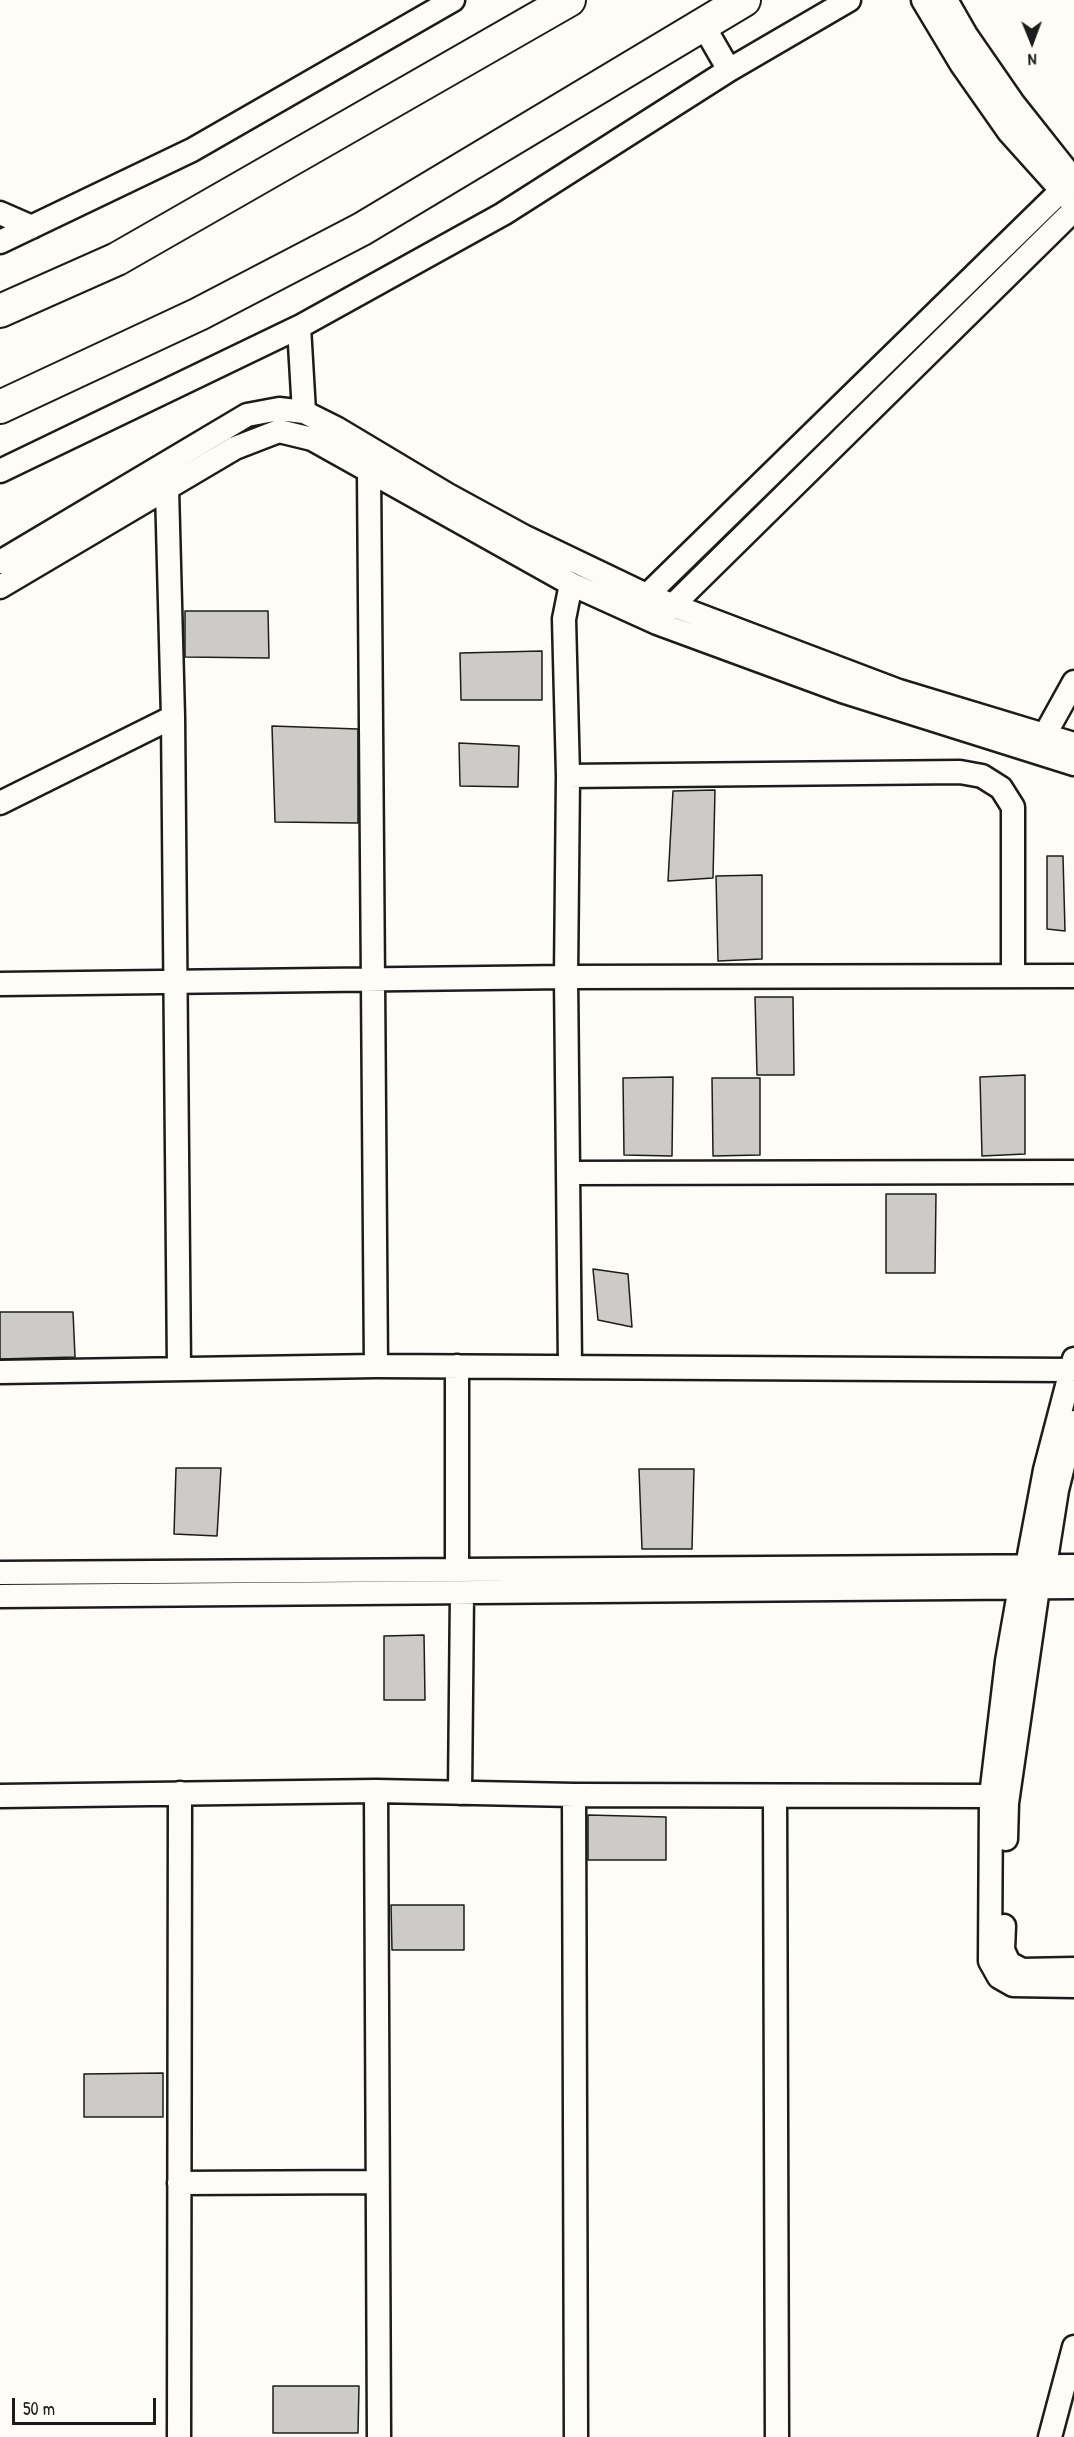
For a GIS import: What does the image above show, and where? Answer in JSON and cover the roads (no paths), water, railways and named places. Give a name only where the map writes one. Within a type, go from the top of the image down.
[{"type":"main road","points":[[0,311],[117,259],[569,0]]},
{"type":"main road","points":[[0,407],[199,314],[362,229],[744,0]]},
{"type":"street","points":[[0,242],[192,150],[453,0]]},
{"type":"street","points":[[0,471],[299,327],[503,214],[729,70],[849,0]]},
{"type":"street","points":[[923,0],[962,65],[1010,132],[1071,189]]},
{"type":"street","points":[[946,0],[966,35],[1071,189]]},
{"type":"street","points":[[703,25],[729,70]]},
{"type":"street","points":[[639,603],[1071,189]]},
{"type":"street","points":[[657,623],[671,604],[1074,210]]},
{"type":"street","points":[[0,213],[33,227]]},
{"type":"street","points":[[299,327],[304,412]]},
{"type":"street","points":[[0,562],[247,415],[279,409],[304,412],[336,428],[448,495],[639,603],[657,623],[842,691],[1040,744],[1070,748]]},
{"type":"street","points":[[0,587],[235,448],[279,430],[312,439],[571,584],[639,603],[671,604],[1040,744]]},
{"type":"street","points":[[369,471],[376,1366]]},
{"type":"street","points":[[167,489],[173,717],[179,1368]]},
{"type":"street","points":[[570,1367],[566,977],[568,776],[564,619],[571,584]]},
{"type":"street","points":[[1040,744],[1074,682]]},
{"type":"street","points":[[0,803],[173,717]]},
{"type":"street","points":[[568,776],[948,772],[982,776],[1001,788],[1013,807],[1013,976]]},
{"type":"street","points":[[0,984],[176,980],[566,977],[1074,976]]},
{"type":"street","points":[[568,1173],[1074,1172]]},
{"type":"street","points":[[0,1372],[376,1366],[1072,1364],[1045,1470],[1007,1803],[1003,1950],[1009,1963],[1022,1970],[1074,1970]]},
{"type":"street","points":[[457,1366],[457,1569]]},
{"type":"street","points":[[1074,1422],[1033,1576],[1007,1661],[991,1796],[990,1961],[999,1977],[1013,1985],[1074,1986]]},
{"type":"street","points":[[0,1596],[462,1593],[1033,1576],[1074,1566]]},
{"type":"street","points":[[0,1573],[457,1569],[1033,1576],[1074,1587]]},
{"type":"street","points":[[460,1793],[462,1593]]},
{"type":"street","points":[[0,1796],[376,1791],[574,1795],[991,1796]]},
{"type":"street","points":[[376,1791],[376,2182],[379,2437]]},
{"type":"street","points":[[179,2437],[180,1793]]},
{"type":"street","points":[[574,1795],[576,2437]]},
{"type":"street","points":[[775,1796],[777,2437]]},
{"type":"street","points":[[179,2183],[376,2182]]},
{"type":"street","points":[[1050,2437],[1074,2347]]}]
